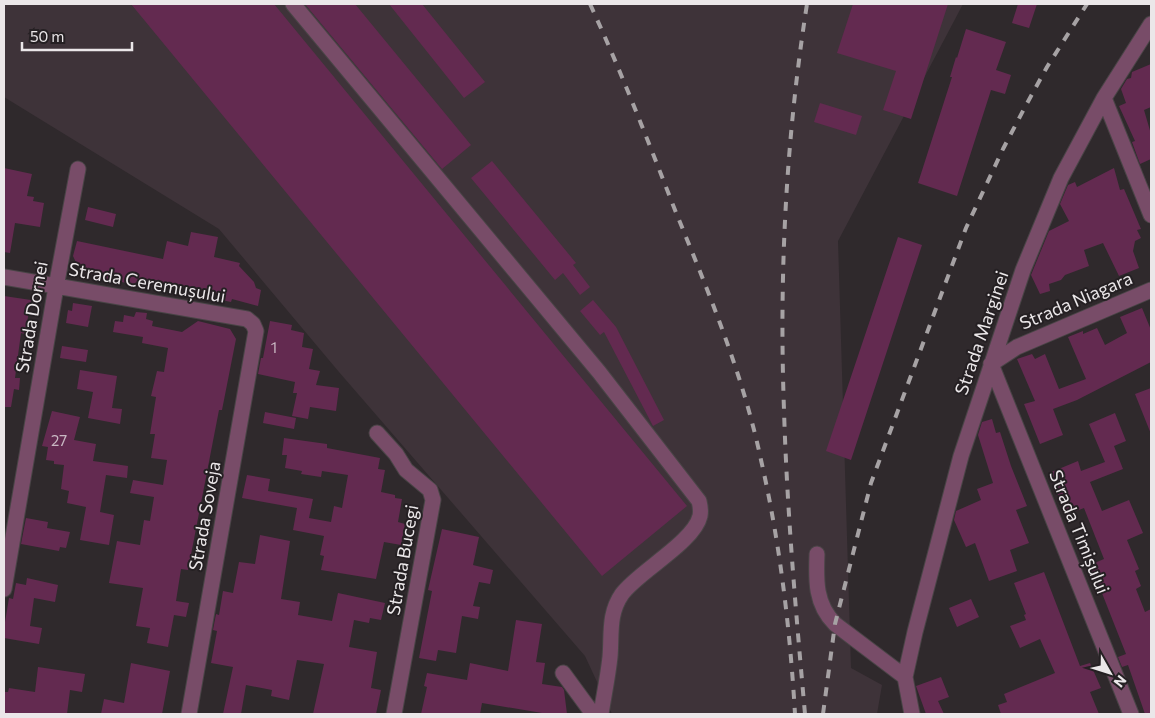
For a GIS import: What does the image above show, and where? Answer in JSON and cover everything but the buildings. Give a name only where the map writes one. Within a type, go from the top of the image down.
[{"type":"street","points":[[293,4],[599,372],[699,500],[700,515],[693,528],[671,551],[630,585],[622,594],[612,613],[610,657],[601,714]]},
{"type":"street","name":"Strada Marginei","points":[[905,677],[961,456],[1025,263],[1061,178],[1104,98],[1151,24]]},
{"type":"street","points":[[1104,98],[1151,215]]},
{"type":"street","name":"Strada Dornei","points":[[4,589],[78,169]]},
{"type":"street","name":"Strada Ceremușului","points":[[4,277],[247,319],[253,324]]},
{"type":"street","name":"Strada Niagara","points":[[991,364],[1017,347],[1151,290]]},
{"type":"street","name":"Strada Soveja","points":[[189,714],[256,331],[253,324]]},
{"type":"street","name":"Strada Timișului","points":[[991,364],[1131,714]]},
{"type":"street","name":"Strada Bucegi","points":[[377,433],[396,454],[406,470],[430,490],[433,500],[394,714]]},
{"type":"street","points":[[817,554],[819,597],[825,614],[835,624],[905,677],[912,714]]},
{"type":"street","points":[[562,673],[592,714]]},
{"type":"shaded area","points":[[4,4],[963,4],[838,241],[851,668],[882,685],[877,714],[612,714],[585,656],[339,372],[219,229],[4,97]]},
{"type":"railway","points":[[590,4],[623,80],[700,271],[724,333],[745,396],[768,491],[779,554],[787,618],[795,714]]},
{"type":"railway","points":[[805,714],[787,486],[783,308],[789,155],[807,4]]},
{"type":"railway","points":[[823,714],[835,624],[871,483],[966,228],[1025,107],[1047,67],[1087,4]]}]
